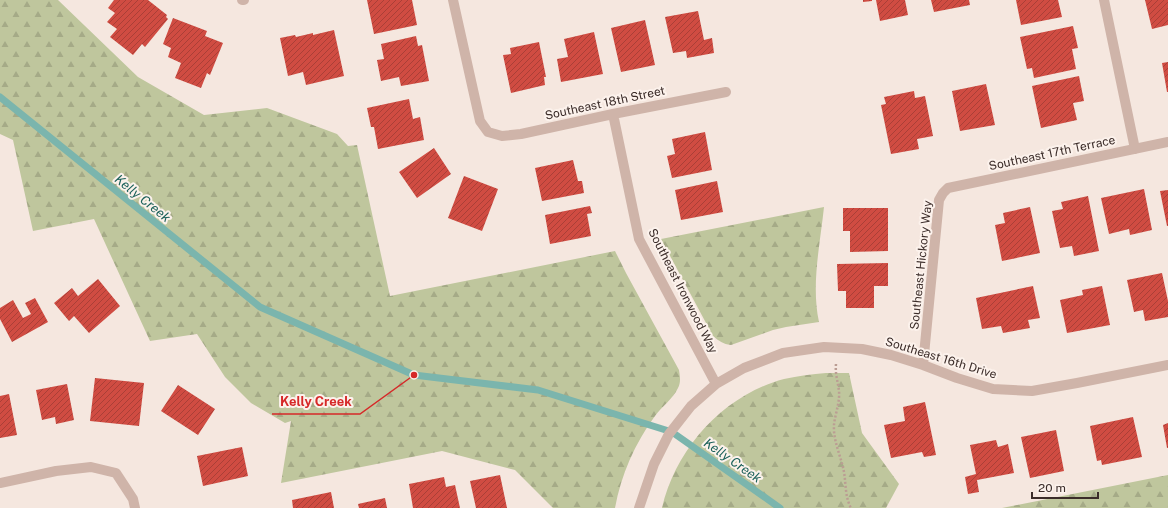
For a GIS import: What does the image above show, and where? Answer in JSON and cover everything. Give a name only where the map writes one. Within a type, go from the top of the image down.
[{"type":"street","name":"Southeast 18th Street","points":[[453,0],[480,121],[488,132],[502,136],[521,134],[726,92]]},
{"type":"street","points":[[1104,0],[1135,149]]},
{"type":"street","name":"Southeast Ironwood Way","points":[[613,114],[639,239],[716,384]]},
{"type":"street","name":"Southeast 17th Terrace","points":[[943,193],[948,188],[956,186],[1168,142]]},
{"type":"street","name":"Southeast Hickory Way","points":[[923,365],[939,200],[943,193]]},
{"type":"street","name":"Southeast 16th Drive","points":[[639,508],[654,464],[669,434],[691,406],[716,384],[744,368],[783,353],[824,347],[862,349],[891,355],[923,365],[993,390],[1032,391],[1168,365]]},
{"type":"street","points":[[0,483],[56,471],[91,467],[116,473],[133,499],[135,508]]},
{"type":"path","points":[[838,348],[836,372],[839,392],[834,424],[835,438],[844,474],[848,503],[851,508]]},
{"type":"green space","points":[[0,0],[58,0],[138,77],[204,115],[267,108],[337,134],[348,146],[357,145],[390,296],[615,251],[679,370],[680,379],[676,392],[655,416],[635,448],[621,484],[615,508],[553,508],[515,470],[442,451],[281,483],[291,421],[285,423],[251,403],[225,377],[197,334],[150,341],[94,219],[33,231],[13,140],[0,134]]},
{"type":"green space","points":[[824,207],[816,279],[819,322],[773,330],[731,345],[721,342],[713,336],[661,239]]},
{"type":"green space","points":[[826,373],[849,373],[862,433],[899,484],[886,508],[662,508],[669,486],[691,445],[706,427],[723,411],[742,397],[762,387],[784,379]]},
{"type":"green space","points":[[1168,475],[1168,508],[1002,508]]},
{"type":"building","points":[[114,0],[148,0],[167,15],[166,17],[168,19],[145,47],[142,44],[133,55],[110,37],[117,29],[107,22],[115,13],[108,8]]},
{"type":"building","points":[[367,0],[412,0],[417,25],[374,34]]},
{"type":"building","points":[[863,0],[872,0],[872,1],[863,2]]},
{"type":"building","points":[[876,0],[905,0],[908,15],[880,21]]},
{"type":"building","points":[[931,0],[969,0],[970,5],[934,12]]},
{"type":"building","points":[[1016,0],[1058,0],[1062,17],[1021,25]]},
{"type":"building","points":[[1145,0],[1168,0],[1168,25],[1152,29]]},
{"type":"building","points":[[698,11],[704,40],[712,38],[714,53],[687,58],[686,51],[673,53],[665,17]]},
{"type":"building","points":[[173,18],[207,31],[205,36],[223,43],[210,75],[207,73],[201,88],[175,78],[181,63],[168,57],[171,48],[163,44]]},
{"type":"building","points":[[645,20],[655,65],[621,72],[611,28]]},
{"type":"building","points":[[1073,26],[1078,48],[1072,49],[1076,69],[1034,78],[1032,68],[1027,69],[1020,37]]},
{"type":"building","points":[[334,30],[344,76],[306,85],[303,72],[288,76],[280,38],[295,35],[296,37],[313,33],[313,35]]},
{"type":"building","points":[[594,32],[603,74],[561,82],[557,59],[568,57],[564,39]]},
{"type":"building","points":[[416,36],[418,46],[422,45],[429,81],[401,86],[399,77],[381,81],[377,60],[384,59],[381,44]]},
{"type":"building","points":[[539,42],[546,77],[544,77],[545,85],[511,93],[503,55],[511,54],[510,48]]},
{"type":"building","points":[[1168,62],[1168,92],[1167,92],[1162,63]]},
{"type":"building","points":[[1079,76],[1084,101],[1073,103],[1077,120],[1041,128],[1032,86]]},
{"type":"building","points":[[986,84],[995,125],[960,131],[952,91]]},
{"type":"building","points":[[914,91],[915,98],[925,96],[933,136],[917,139],[919,149],[891,154],[881,105],[886,104],[884,97]]},
{"type":"building","points":[[409,99],[413,119],[420,117],[424,140],[378,149],[374,127],[371,127],[367,108]]},
{"type":"building","points":[[705,132],[712,170],[672,178],[667,156],[675,154],[672,139]]},
{"type":"building","points":[[434,148],[451,174],[417,198],[399,172]]},
{"type":"building","points":[[573,160],[578,181],[582,181],[584,193],[542,201],[535,168]]},
{"type":"building","points":[[464,176],[498,189],[482,231],[448,218]]},
{"type":"building","points":[[717,181],[723,212],[681,220],[675,190]]},
{"type":"building","points":[[1144,189],[1152,230],[1130,235],[1129,229],[1109,234],[1101,198]]},
{"type":"building","points":[[1168,190],[1168,226],[1167,226],[1160,191]]},
{"type":"building","points":[[1088,196],[1099,251],[1074,256],[1072,246],[1060,248],[1052,211],[1063,209],[1061,202]]},
{"type":"building","points":[[590,206],[592,213],[587,214],[591,236],[550,244],[545,215]]},
{"type":"building","points":[[1030,207],[1040,253],[1002,261],[995,225],[1005,223],[1003,213]]},
{"type":"building","points":[[843,208],[888,208],[888,251],[850,252],[850,231],[843,231]]},
{"type":"building","points":[[888,263],[888,286],[874,286],[874,308],[846,308],[846,291],[838,291],[837,264]]},
{"type":"building","points":[[1162,273],[1168,301],[1168,317],[1145,321],[1143,310],[1134,312],[1127,280]]},
{"type":"building","points":[[98,279],[120,306],[89,333],[74,316],[69,321],[54,303],[72,288],[78,296]]},
{"type":"building","points":[[1033,286],[1040,318],[1028,320],[1030,328],[1003,333],[1001,326],[982,329],[976,298]]},
{"type":"building","points":[[1102,286],[1110,325],[1067,333],[1060,300],[1083,295],[1082,290]]},
{"type":"building","points":[[35,298],[48,322],[12,342],[0,319],[0,308],[13,300],[23,318],[31,314],[25,303]]},
{"type":"building","points":[[95,378],[144,383],[139,426],[90,421]]},
{"type":"building","points":[[67,384],[74,420],[56,424],[55,417],[42,420],[36,390]]},
{"type":"building","points":[[178,385],[215,409],[198,435],[161,411]]},
{"type":"building","points":[[9,394],[17,435],[0,438],[0,396]]},
{"type":"building","points":[[925,402],[936,455],[924,457],[922,452],[891,458],[884,425],[905,421],[903,407]]},
{"type":"building","points":[[1133,417],[1142,457],[1102,465],[1101,460],[1097,461],[1090,426]]},
{"type":"building","points":[[1168,423],[1168,448],[1167,448],[1163,425]]},
{"type":"building","points":[[1056,430],[1064,471],[1030,478],[1021,437]]},
{"type":"building","points":[[996,440],[998,447],[1008,444],[1014,473],[977,480],[979,492],[968,494],[965,477],[976,474],[970,445]]},
{"type":"building","points":[[242,447],[248,476],[203,486],[197,456]]},
{"type":"building","points":[[500,475],[507,508],[476,508],[470,481]]},
{"type":"building","points":[[444,477],[446,487],[455,485],[460,508],[413,508],[409,484]]},
{"type":"building","points":[[331,492],[334,508],[293,508],[292,500]]},
{"type":"building","points":[[385,498],[387,508],[359,508],[358,504]]},
{"type":"waterway","name":"Kelly Creek","points":[[0,97],[260,307],[414,375],[538,390],[672,432],[780,508]]},
{"type":"place","name":"Kelly Creek","points":[[414,375]]}]
